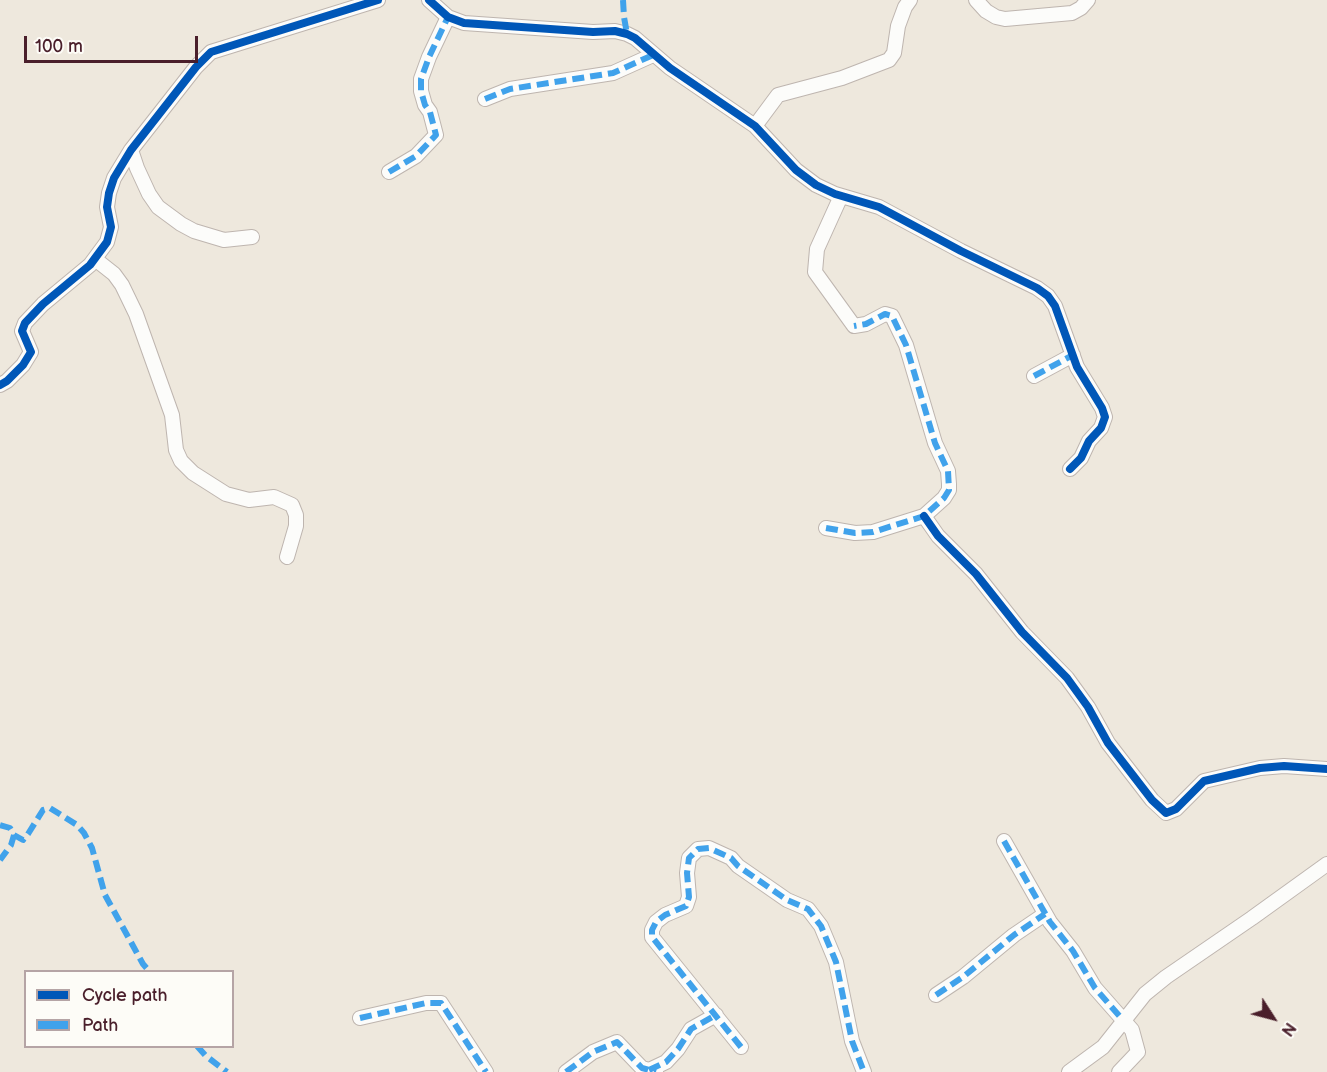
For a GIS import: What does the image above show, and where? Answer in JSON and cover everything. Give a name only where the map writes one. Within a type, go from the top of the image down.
[{"type":"street","points":[[0,385],[23,365],[31,352],[22,331],[25,323],[94,259],[107,242],[111,227],[107,207],[114,178],[131,150],[196,67],[211,52],[378,0]]},
{"type":"street","points":[[429,0],[448,17],[464,23],[593,32],[615,31],[635,38],[653,55],[755,126],[796,170],[816,185],[841,196],[879,207],[1037,288],[1048,296],[1055,306],[1077,366],[1105,417],[1101,428],[1089,441],[1081,458],[1071,469]]},
{"type":"street","points":[[755,126],[778,95],[842,78],[889,60],[894,53],[898,26],[910,0]]},
{"type":"street","points":[[976,0],[986,11],[1005,19],[1072,12],[1081,8],[1088,0]]},
{"type":"street","points":[[389,172],[416,156],[436,135],[421,91],[421,79],[448,17]]},
{"type":"street","points":[[485,99],[510,89],[613,72],[653,55]]},
{"type":"street","points":[[131,150],[136,168],[149,194],[158,207],[181,224],[194,231],[224,240],[252,237]]},
{"type":"street","points":[[826,528],[855,533],[873,532],[924,516],[949,490],[949,478],[906,345],[892,316],[885,314],[866,324],[854,326],[815,272],[817,249],[841,196]]},
{"type":"street","points":[[94,259],[114,274],[123,285],[136,314],[172,416],[176,450],[181,461],[193,473],[226,494],[249,500],[274,497],[292,505],[296,515],[296,526],[287,557]]},
{"type":"street","points":[[1034,376],[1073,355]]},
{"type":"street","points":[[924,516],[939,536],[976,574],[1022,632],[1067,678],[1088,707],[1108,742],[1152,800],[1166,813],[1176,809],[1204,781],[1260,768],[1284,766],[1327,770]]},
{"type":"street","points":[[1004,841],[1045,914],[1073,951],[1095,988],[1132,1030],[1138,1052],[1119,1072]]},
{"type":"street","points":[[741,1047],[661,951],[652,937],[652,930],[659,918],[686,906],[689,897],[687,873],[689,858],[698,849],[715,850],[731,858],[738,866],[787,900],[807,909],[821,926],[836,962],[852,1041],[864,1072]]},
{"type":"street","points":[[1069,1072],[1103,1047],[1145,994],[1166,977],[1327,864]]},
{"type":"street","points":[[936,995],[1045,914]]},
{"type":"street","points":[[360,1018],[426,1003],[441,1003],[486,1072]]},
{"type":"street","points":[[566,1072],[594,1052],[617,1042],[646,1070],[666,1062],[691,1029],[716,1016]]},
{"type":"marked path","points":[[623,0],[627,34]]},
{"type":"marked path","points":[[389,172],[416,156],[436,135],[421,91],[421,79],[448,17]]},
{"type":"marked path","points":[[485,99],[510,89],[613,73],[653,55]]},
{"type":"marked path","points":[[826,528],[855,533],[873,532],[924,516],[944,498],[949,490],[948,471],[935,443],[906,345],[892,316],[885,314],[866,324],[854,326]]},
{"type":"marked path","points":[[1034,376],[1073,355]]},
{"type":"marked path","points":[[14,835],[23,840],[43,810],[50,808],[77,825],[92,848],[105,895],[148,970]]},
{"type":"marked path","points":[[0,825],[10,828],[14,835],[11,845],[0,860]]},
{"type":"marked path","points":[[1004,841],[1050,922],[1073,951],[1095,988],[1123,1020]]},
{"type":"marked path","points":[[741,1047],[652,937],[652,930],[656,922],[665,915],[686,906],[689,897],[687,873],[689,858],[698,849],[709,848],[731,858],[738,866],[787,900],[808,909],[821,926],[836,962],[852,1041],[864,1072]]},
{"type":"marked path","points":[[936,995],[1045,914]]},
{"type":"marked path","points":[[360,1018],[426,1003],[441,1003],[486,1072]]},
{"type":"marked path","points":[[649,1070],[666,1062],[691,1029],[716,1015]]},
{"type":"marked path","points":[[566,1072],[593,1052],[617,1042],[642,1068],[656,1072]]},
{"type":"marked path","points":[[199,1048],[227,1072]]},
{"type":"cycle path","points":[[0,385],[23,365],[31,352],[22,331],[25,323],[43,304],[90,265],[107,242],[111,227],[107,207],[114,178],[131,150],[196,67],[211,52],[378,0]]},
{"type":"cycle path","points":[[429,0],[448,17],[464,23],[593,32],[615,31],[627,34],[635,38],[670,68],[755,126],[796,170],[816,185],[835,194],[879,207],[1037,288],[1048,296],[1055,306],[1077,367],[1105,417],[1101,428],[1089,441],[1081,458],[1070,469]]},
{"type":"cycle path","points":[[924,516],[938,536],[976,574],[1022,632],[1067,678],[1088,707],[1108,743],[1152,800],[1166,813],[1176,809],[1204,781],[1260,768],[1284,766],[1327,769]]}]
